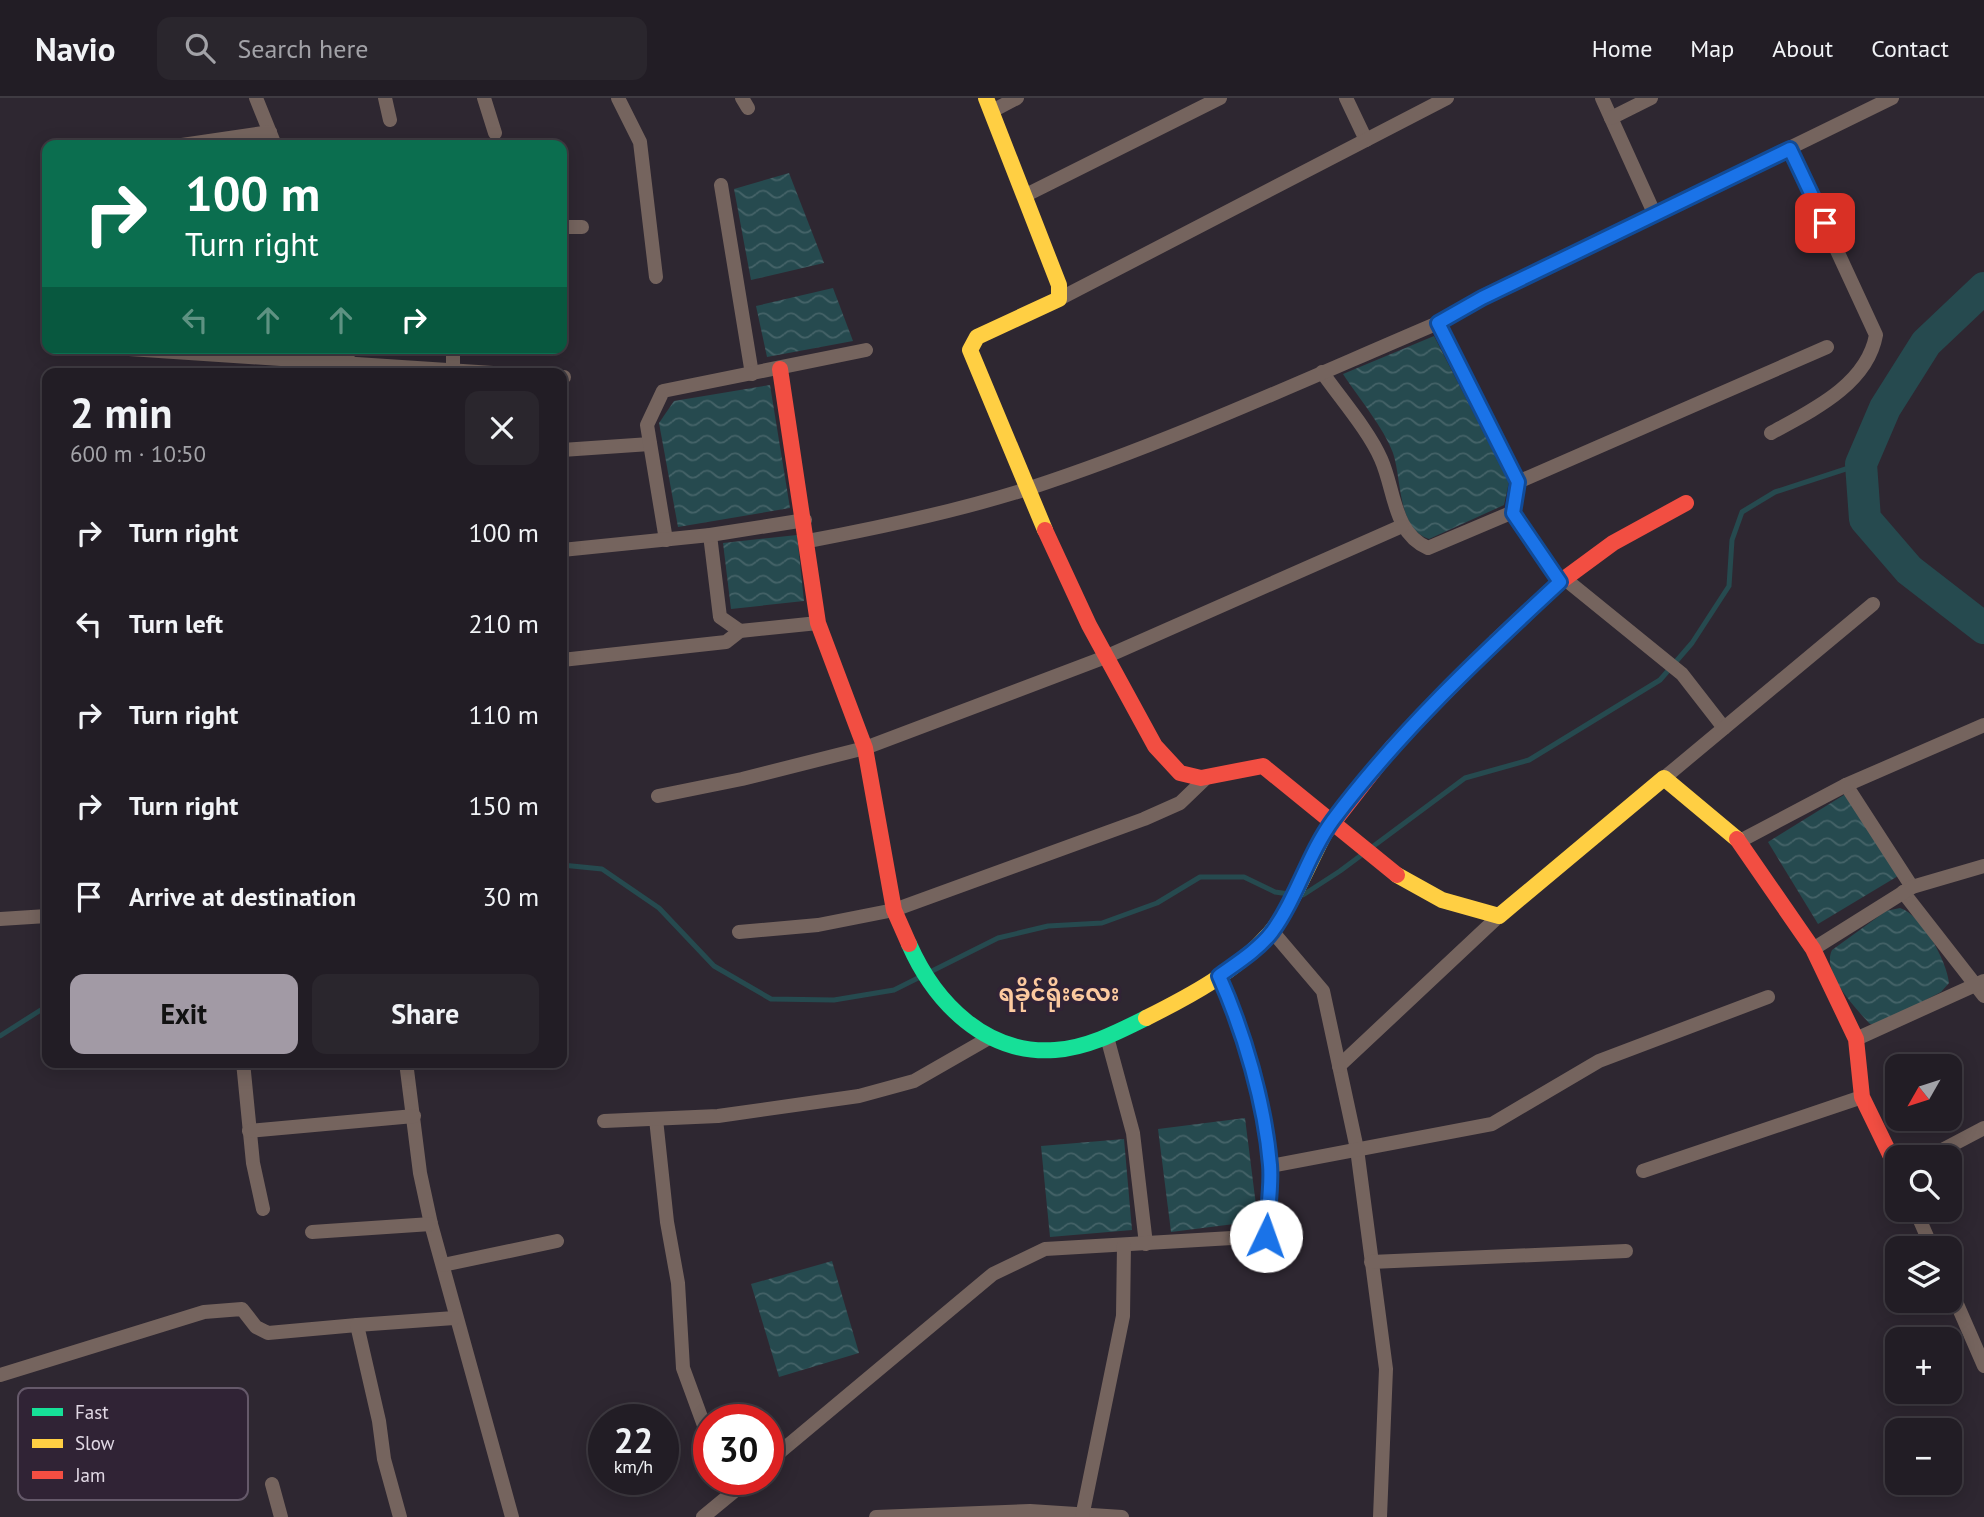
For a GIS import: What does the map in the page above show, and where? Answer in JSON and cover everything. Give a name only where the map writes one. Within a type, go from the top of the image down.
[{"type":"street","points":[[247,140],[272,138],[256,98]]},
{"type":"street","points":[[386,98],[390,120]]},
{"type":"street","points":[[484,98],[495,133]]},
{"type":"street","points":[[618,98],[640,142],[656,276]]},
{"type":"street","points":[[1017,98],[989,105],[1059,285],[1059,299]]},
{"type":"street","points":[[1026,195],[1220,98]]},
{"type":"street","points":[[1346,98],[1366,140]]},
{"type":"street","points":[[1447,98],[1052,305],[977,337],[970,350],[1027,488],[1103,658],[1157,749],[1181,774],[1206,778],[1227,774],[1249,765],[1263,766],[1388,870],[1443,900],[1499,916]]},
{"type":"street","points":[[1602,98],[1655,215]]},
{"type":"street","points":[[1611,118],[1651,98]]},
{"type":"street","points":[[808,541],[882,526],[1027,488],[1120,455],[1438,323],[1482,298],[1892,98]]},
{"type":"street","points":[[1771,433],[1810,412],[1839,390],[1866,363],[1876,335],[1790,149]]},
{"type":"street","points":[[721,185],[752,374]]},
{"type":"street","points":[[567,227],[582,228]]},
{"type":"street","points":[[1438,323],[1518,482],[1513,513],[1563,580],[1682,674],[1724,728]]},
{"type":"street","points":[[1518,482],[1827,347]]},
{"type":"street","points":[[666,540],[647,425],[663,391],[866,350]]},
{"type":"street","points":[[176,354],[290,366],[347,356],[438,368]]},
{"type":"street","points":[[780,369],[805,520],[818,623],[865,748],[894,909],[921,971],[953,1012],[989,1038],[1021,1050],[1057,1050],[1107,1037],[1187,998],[1245,958],[1272,931],[1331,822],[1393,746],[1495,642],[1563,580],[1613,543],[1686,503]]},
{"type":"street","points":[[1322,372],[1381,457],[1402,526],[1419,544],[1428,548],[1513,513]]},
{"type":"street","points":[[567,450],[650,444]]},
{"type":"street","points":[[567,550],[710,535],[805,520]]},
{"type":"street","points":[[658,796],[865,748],[1103,658],[1402,526]]},
{"type":"street","points":[[710,535],[720,617],[740,631]]},
{"type":"street","points":[[1339,1066],[1499,916],[1873,604]]},
{"type":"street","points":[[567,659],[726,642],[740,631],[818,623]]},
{"type":"street","points":[[1740,841],[1846,785],[1984,725]]},
{"type":"street","points":[[739,932],[818,925],[894,909],[1144,819],[1180,803],[1206,778]]},
{"type":"street","points":[[1664,778],[1740,841],[1813,948],[1856,1039],[1862,1097],[1885,1145]]},
{"type":"street","points":[[1846,785],[1907,890],[1982,988],[1856,1039]]},
{"type":"street","points":[[1813,948],[1907,890],[1984,866]]},
{"type":"street","points":[[0,919],[42,916]]},
{"type":"street","points":[[1272,931],[1323,990],[1357,1149],[1386,1369],[1380,1517]]},
{"type":"street","points":[[784,1449],[993,1274],[1045,1249],[1266,1236],[1270,1166],[1253,1073],[1235,1013],[1219,976]]},
{"type":"street","points":[[1270,1166],[1492,1124],[1599,1061],[1768,998]]},
{"type":"street","points":[[1107,1037],[1133,1133],[1146,1244]]},
{"type":"street","points":[[604,1121],[718,1116],[859,1096],[914,1081],[989,1038]]},
{"type":"street","points":[[244,1068],[249,1131],[263,1209]]},
{"type":"street","points":[[407,1068],[420,1173],[431,1224],[454,1318],[512,1517]]},
{"type":"street","points":[[1643,1171],[1862,1097]]},
{"type":"street","points":[[249,1131],[414,1116]]},
{"type":"street","points":[[656,1119],[667,1222],[678,1283],[683,1368],[696,1404]]},
{"type":"street","points":[[1952,1145],[1984,1128]]},
{"type":"street","points":[[312,1232],[431,1224]]},
{"type":"street","points":[[443,1265],[556,1241]]},
{"type":"street","points":[[1082,1516],[1124,1316],[1124,1245]]},
{"type":"street","points":[[1371,1262],[1626,1251]]},
{"type":"street","points":[[0,1375],[204,1312],[235,1307],[242,1309],[256,1327],[268,1333],[454,1318]]},
{"type":"street","points":[[1961,1313],[1983,1362]]},
{"type":"street","points":[[357,1325],[379,1421],[384,1459],[400,1517]]},
{"type":"street","points":[[272,1484],[281,1517]]},
{"type":"street","points":[[706,1516],[730,1495]]},
{"type":"street","points":[[876,1517],[1030,1511],[1122,1517]]},
{"type":"water","points":[[789,173],[824,263],[751,280],[734,189]]},
{"type":"water","points":[[833,288],[853,341],[767,357],[756,306]]},
{"type":"water","points":[[1434,336],[1509,482],[1504,505],[1429,539],[1419,534],[1411,525],[1402,502],[1396,464],[1389,443],[1343,374]]},
{"type":"water","points":[[770,385],[790,508],[678,527],[659,423],[674,401]]},
{"type":"water","points":[[797,535],[804,601],[731,609],[723,543]]},
{"type":"water","points":[[1847,793],[1898,876],[1818,924],[1768,842]]},
{"type":"water","points":[[1900,908],[1925,929],[1944,963],[1949,983],[1941,992],[1879,1024],[1870,1024],[1835,979],[1831,969],[1832,950],[1886,911]]},
{"type":"water","points":[[1245,1118],[1258,1221],[1171,1232],[1158,1129]]},
{"type":"water","points":[[1124,1139],[1132,1230],[1050,1237],[1041,1146]]},
{"type":"water","points":[[832,1261],[859,1353],[779,1377],[751,1284]]},
{"type":"waterway","points":[[1984,288],[1926,343],[1885,408],[1861,464],[1865,519],[1909,570],[1984,628]]},
{"type":"waterway","points":[[1298,894],[1303,895],[1340,871],[1465,778],[1529,760],[1660,680],[1692,643],[1729,586],[1732,540],[1742,512],[1775,492],[1861,464]]},
{"type":"waterway","points":[[567,866],[602,869],[659,908],[714,966],[771,999],[834,1000],[894,990],[998,938],[1048,926],[1102,923],[1157,903],[1200,877],[1244,877],[1275,892],[1289,894]]},
{"type":"waterway","points":[[0,1036],[42,1009]]},
{"type":"traffic: fast","points":[[909,944],[920,966],[948,1005],[985,1034],[1007,1044],[1030,1049],[1067,1049],[1102,1038],[1146,1018]]},
{"type":"traffic: slow","points":[[986,98],[1059,285],[1059,299],[977,337],[970,350],[1045,530]]},
{"type":"traffic: slow","points":[[1397,875],[1442,900],[1499,916],[1664,778],[1737,839]]},
{"type":"traffic: slow","points":[[1146,1018],[1212,982],[1257,947],[1285,912],[1325,833]]},
{"type":"traffic: jam","points":[[780,369],[818,623],[865,748],[894,910],[909,944]]},
{"type":"traffic: jam","points":[[1325,833],[1393,746],[1495,642],[1560,582],[1613,543],[1686,503]]},
{"type":"traffic: jam","points":[[1045,530],[1089,625],[1155,746],[1180,773],[1201,778],[1263,766],[1397,875]]},
{"type":"traffic: jam","points":[[1737,839],[1813,949],[1856,1039],[1862,1097],[1885,1145]]},
{"type":"district","name":"ရခိုင်ရိုးလေး","points":[[1059,993]]},
{"type":"route","points":[[1266,1236],[1270,1166],[1253,1073],[1235,1013],[1219,976],[1245,958],[1272,931],[1331,822],[1393,746],[1495,642],[1560,582],[1513,513],[1518,482],[1438,323],[1482,298],[1790,149],[1825,223]]}]
